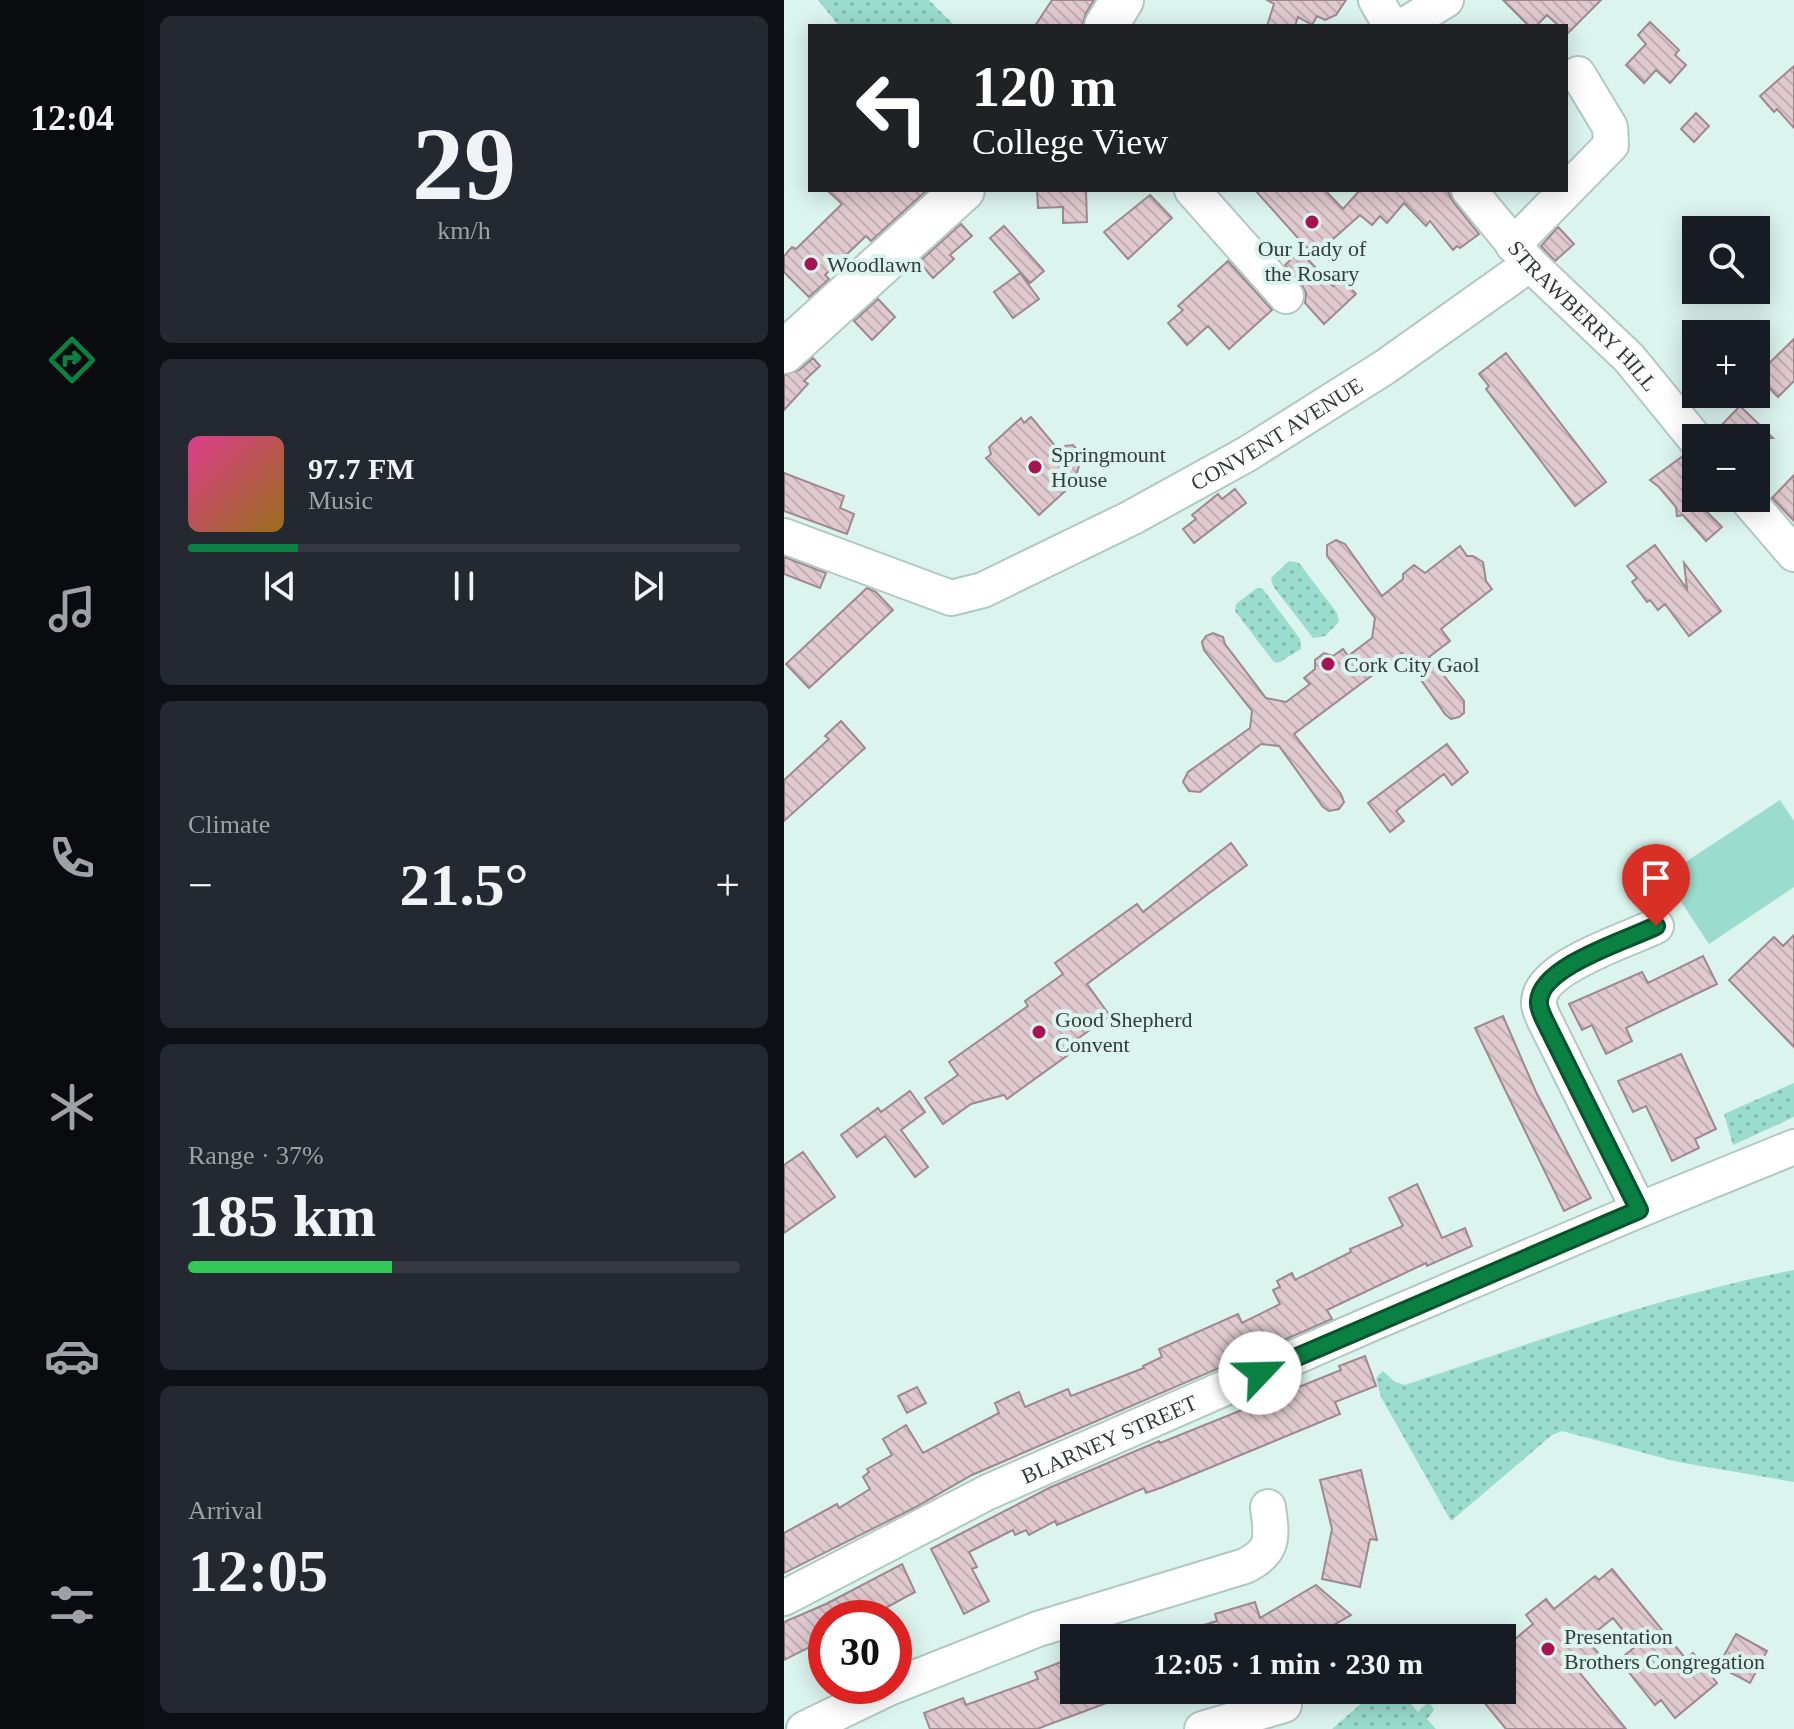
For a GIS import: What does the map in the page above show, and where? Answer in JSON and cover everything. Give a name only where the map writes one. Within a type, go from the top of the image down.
[{"type":"main road","points":[[1107,24],[1122,0]]},
{"type":"main road","points":[[784,352],[961,192]]},
{"type":"street","points":[[1376,0],[1390,24]]},
{"type":"street","points":[[1406,24],[1446,0]]},
{"type":"street","name":"CONVENT AVENUE","points":[[784,536],[951,598],[983,590],[1131,518],[1247,454],[1385,367],[1522,255],[1611,145],[1610,127],[1578,74]]},
{"type":"street","points":[[1194,192],[1286,296]]},
{"type":"street","name":"STRAWBERRY HILL","points":[[1471,192],[1522,255],[1629,358],[1683,424]]},
{"type":"street","points":[[1758,512],[1794,554]]},
{"type":"street","points":[[1639,1210],[1544,1019],[1539,1001],[1544,988],[1558,972],[1622,939],[1656,926]]},
{"type":"street","name":"BLARNEY STREET","points":[[784,1598],[988,1492],[1368,1325],[1794,1147]]},
{"type":"street","points":[[912,1679],[1038,1629],[1260,1559],[1272,1535],[1268,1507]]},
{"type":"street","points":[[804,1729],[856,1704]]},
{"type":"street","points":[[1202,1729],[1284,1705]]},
{"type":"green space","points":[[818,0],[929,0],[953,24],[837,24]]},
{"type":"green space","points":[[1289,561],[1299,563],[1337,613],[1339,622],[1325,636],[1313,638],[1273,586],[1271,578]]},
{"type":"green space","points":[[1257,588],[1263,589],[1300,639],[1301,649],[1278,663],[1274,662],[1235,611],[1236,604]]},
{"type":"green space","points":[[1780,800],[1794,821],[1794,887],[1709,944],[1664,876]]},
{"type":"green space","points":[[1794,1083],[1794,1117],[1733,1145],[1724,1114]]},
{"type":"green space","points":[[1794,1270],[1794,1482],[1678,1462],[1562,1431],[1552,1435],[1451,1521],[1381,1397],[1376,1378],[1383,1371],[1395,1382],[1405,1385],[1646,1306]]},
{"type":"green space","points":[[1361,1704],[1411,1704],[1418,1712],[1426,1704],[1431,1704],[1434,1710],[1427,1719],[1436,1729],[1332,1729]]},
{"type":"building","points":[[1052,0],[1094,0],[1083,24],[1036,24]]},
{"type":"building","points":[[1267,0],[1346,0],[1336,15],[1325,20],[1317,16],[1313,24],[1298,17],[1296,24],[1268,24],[1274,4]]},
{"type":"building","points":[[1503,0],[1601,0],[1568,33],[1568,24],[1557,24],[1547,15],[1538,24],[1527,24]]},
{"type":"building","points":[[1650,22],[1679,50],[1675,55],[1686,65],[1670,83],[1656,70],[1644,83],[1626,65],[1646,44],[1638,35]]},
{"type":"building","points":[[1794,66],[1794,128],[1760,96]]},
{"type":"building","points":[[1696,113],[1709,126],[1694,142],[1681,129]]},
{"type":"building","points":[[829,192],[925,192],[871,241],[866,236],[825,275],[829,279],[809,297],[784,272],[784,256],[792,247],[796,249],[842,204]]},
{"type":"building","points":[[1037,192],[1086,192],[1087,222],[1063,223],[1063,207],[1038,208]]},
{"type":"building","points":[[1257,192],[1327,192],[1343,209],[1358,192],[1448,192],[1479,234],[1453,250],[1430,221],[1426,226],[1404,203],[1387,223],[1380,216],[1372,225],[1360,215],[1314,256]]},
{"type":"building","points":[[1150,195],[1172,218],[1128,259],[1104,232]]},
{"type":"building","points":[[961,224],[972,236],[950,255],[954,259],[933,278],[919,262]]},
{"type":"building","points":[[1004,226],[1044,271],[1030,283],[990,238]]},
{"type":"building","points":[[1558,227],[1574,244],[1555,261],[1541,246]]},
{"type":"building","points":[[1300,251],[1333,286],[1341,278],[1356,294],[1324,324],[1305,303],[1306,293],[1301,283],[1285,265]]},
{"type":"building","points":[[1228,261],[1272,310],[1229,349],[1208,326],[1187,345],[1168,323],[1183,310],[1178,306]]},
{"type":"building","points":[[1020,273],[1039,299],[1013,318],[994,292]]},
{"type":"building","points":[[878,299],[895,317],[872,340],[854,321]]},
{"type":"building","points":[[1794,339],[1794,381],[1778,397],[1770,389],[1770,362]]},
{"type":"building","points":[[1506,353],[1606,482],[1575,506],[1486,389],[1489,386],[1479,374]]},
{"type":"building","points":[[813,358],[820,366],[804,381],[808,384],[784,410],[784,375],[799,370]]},
{"type":"building","points":[[1738,408],[1742,408],[1759,424],[1723,424]]},
{"type":"building","name":"Springmount House","points":[[1031,417],[1056,447],[1073,445],[1082,455],[1074,483],[1039,515],[986,458],[991,454],[989,447],[1021,418],[1024,423]]},
{"type":"building","points":[[1682,457],[1682,512],[1707,512],[1722,527],[1706,541],[1683,515],[1677,516],[1676,507],[1650,480]]},
{"type":"building","points":[[784,473],[844,496],[840,508],[854,514],[847,534],[784,511]]},
{"type":"building","points":[[1794,475],[1794,521],[1772,498]]},
{"type":"building","points":[[1235,489],[1246,503],[1194,543],[1183,529],[1196,519],[1192,515],[1218,494],[1222,499]]},
{"type":"building","points":[[1336,540],[1345,544],[1382,596],[1403,579],[1403,574],[1414,565],[1425,573],[1460,546],[1467,556],[1483,562],[1486,581],[1492,589],[1441,629],[1450,641],[1429,657],[1464,701],[1464,713],[1451,719],[1445,714],[1402,653],[1294,734],[1341,794],[1344,802],[1339,809],[1329,811],[1323,807],[1279,746],[1261,744],[1200,792],[1189,791],[1183,782],[1188,772],[1250,728],[1252,711],[1204,650],[1202,642],[1206,636],[1213,633],[1223,637],[1266,698],[1286,702],[1310,684],[1304,678],[1315,669],[1315,660],[1324,653],[1333,656],[1343,649],[1348,656],[1372,638],[1375,618],[1327,556],[1327,545]]},
{"type":"building","points":[[1655,545],[1687,589],[1684,563],[1721,611],[1689,636],[1665,604],[1658,610],[1650,600],[1647,602],[1632,582],[1637,578],[1627,566]]},
{"type":"building","points":[[784,557],[826,573],[820,588],[784,574]]},
{"type":"building","points":[[867,588],[876,592],[893,610],[809,688],[786,664]]},
{"type":"building","points":[[841,721],[865,748],[784,821],[784,780],[829,739],[825,736]]},
{"type":"building","points":[[1447,744],[1468,772],[1452,785],[1444,774],[1396,811],[1404,821],[1390,832],[1368,803]]},
{"type":"building","name":"Good Shepherd Convent","points":[[1231,843],[1247,865],[1087,984],[1110,1016],[1063,1049],[1068,1055],[1007,1099],[1004,1095],[971,1104],[943,1124],[925,1098],[958,1075],[949,1062],[1028,1006],[1025,1001],[1063,974],[1055,963],[1137,904],[1143,912]]},
{"type":"building","points":[[1794,935],[1794,1047],[1729,980],[1774,937],[1783,946]]},
{"type":"building","points":[[1703,956],[1717,984],[1626,1028],[1632,1041],[1606,1054],[1592,1025],[1582,1030],[1569,1004],[1642,972],[1648,983]]},
{"type":"building","points":[[1503,1016],[1536,1092],[1591,1198],[1564,1211],[1475,1028]]},
{"type":"building","points":[[1681,1054],[1716,1129],[1695,1139],[1699,1148],[1672,1161],[1646,1106],[1633,1112],[1618,1081]]},
{"type":"building","points":[[910,1091],[925,1112],[901,1130],[928,1167],[915,1177],[885,1136],[857,1157],[841,1135],[878,1108],[881,1112]]},
{"type":"building","points":[[803,1152],[835,1197],[784,1233],[784,1165]]},
{"type":"building","points":[[1417,1184],[1442,1238],[1465,1228],[1472,1246],[1427,1266],[1426,1263],[1327,1310],[1332,1319],[972,1475],[914,1508],[784,1573],[784,1533],[837,1504],[839,1508],[870,1489],[863,1477],[869,1472],[867,1469],[892,1455],[883,1439],[906,1425],[923,1453],[999,1413],[995,1403],[1019,1392],[1025,1407],[1068,1389],[1071,1396],[1144,1368],[1162,1357],[1159,1349],[1238,1314],[1242,1323],[1280,1304],[1273,1290],[1280,1287],[1277,1281],[1292,1273],[1295,1280],[1351,1252],[1350,1249],[1403,1226],[1389,1198]]},
{"type":"building","points":[[1365,1356],[1376,1386],[1335,1402],[1340,1414],[1163,1487],[1146,1493],[1144,1488],[1057,1525],[1055,1521],[1029,1535],[1026,1530],[1015,1535],[1013,1530],[969,1552],[977,1567],[972,1569],[989,1601],[964,1614],[931,1549],[1049,1488],[1341,1370],[1339,1366]]},
{"type":"building","points":[[917,1387],[926,1403],[907,1413],[898,1396]]},
{"type":"building","points":[[1361,1470],[1377,1540],[1370,1539],[1360,1587],[1322,1579],[1332,1529],[1320,1480]]},
{"type":"building","points":[[902,1564],[915,1592],[900,1600],[834,1600]]},
{"type":"building","name":"Presentation Brothers Congregation","points":[[1612,1569],[1686,1659],[1693,1653],[1717,1683],[1675,1718],[1661,1700],[1655,1705],[1619,1660],[1636,1646],[1613,1618],[1587,1639],[1599,1654],[1578,1671],[1626,1729],[1506,1729],[1485,1704],[1516,1704],[1516,1638],[1533,1624],[1526,1615],[1546,1599],[1554,1609],[1595,1576],[1599,1580]]},
{"type":"building","points":[[1316,1585],[1351,1615],[1335,1624],[1207,1624],[1217,1621],[1215,1614],[1255,1602],[1260,1618]]},
{"type":"building","points":[[808,1612],[808,1648],[784,1660],[784,1622]]},
{"type":"building","points":[[1736,1634],[1767,1651],[1750,1683],[1718,1666]]},
{"type":"building","points":[[1060,1662],[1060,1704],[1104,1704],[1037,1729],[930,1729],[924,1713],[963,1698],[966,1705],[1038,1679],[1035,1672]]},
{"type":"place","name":"Our Lady of the Rosary","points":[[1312,222]]},
{"type":"place","name":"Woodlawn","points":[[811,264]]},
{"type":"place","name":"Springmount House","points":[[1035,467]]},
{"type":"place","name":"Cork City Gaol","points":[[1328,664]]},
{"type":"place","name":"Good Shepherd Convent","points":[[1039,1032]]},
{"type":"place","name":"Presentation Brothers Congregation","points":[[1548,1649]]},
{"type":"route","points":[[1260,1373],[1639,1210],[1544,1019],[1539,1001],[1544,988],[1558,972],[1622,939],[1656,926]]}]
